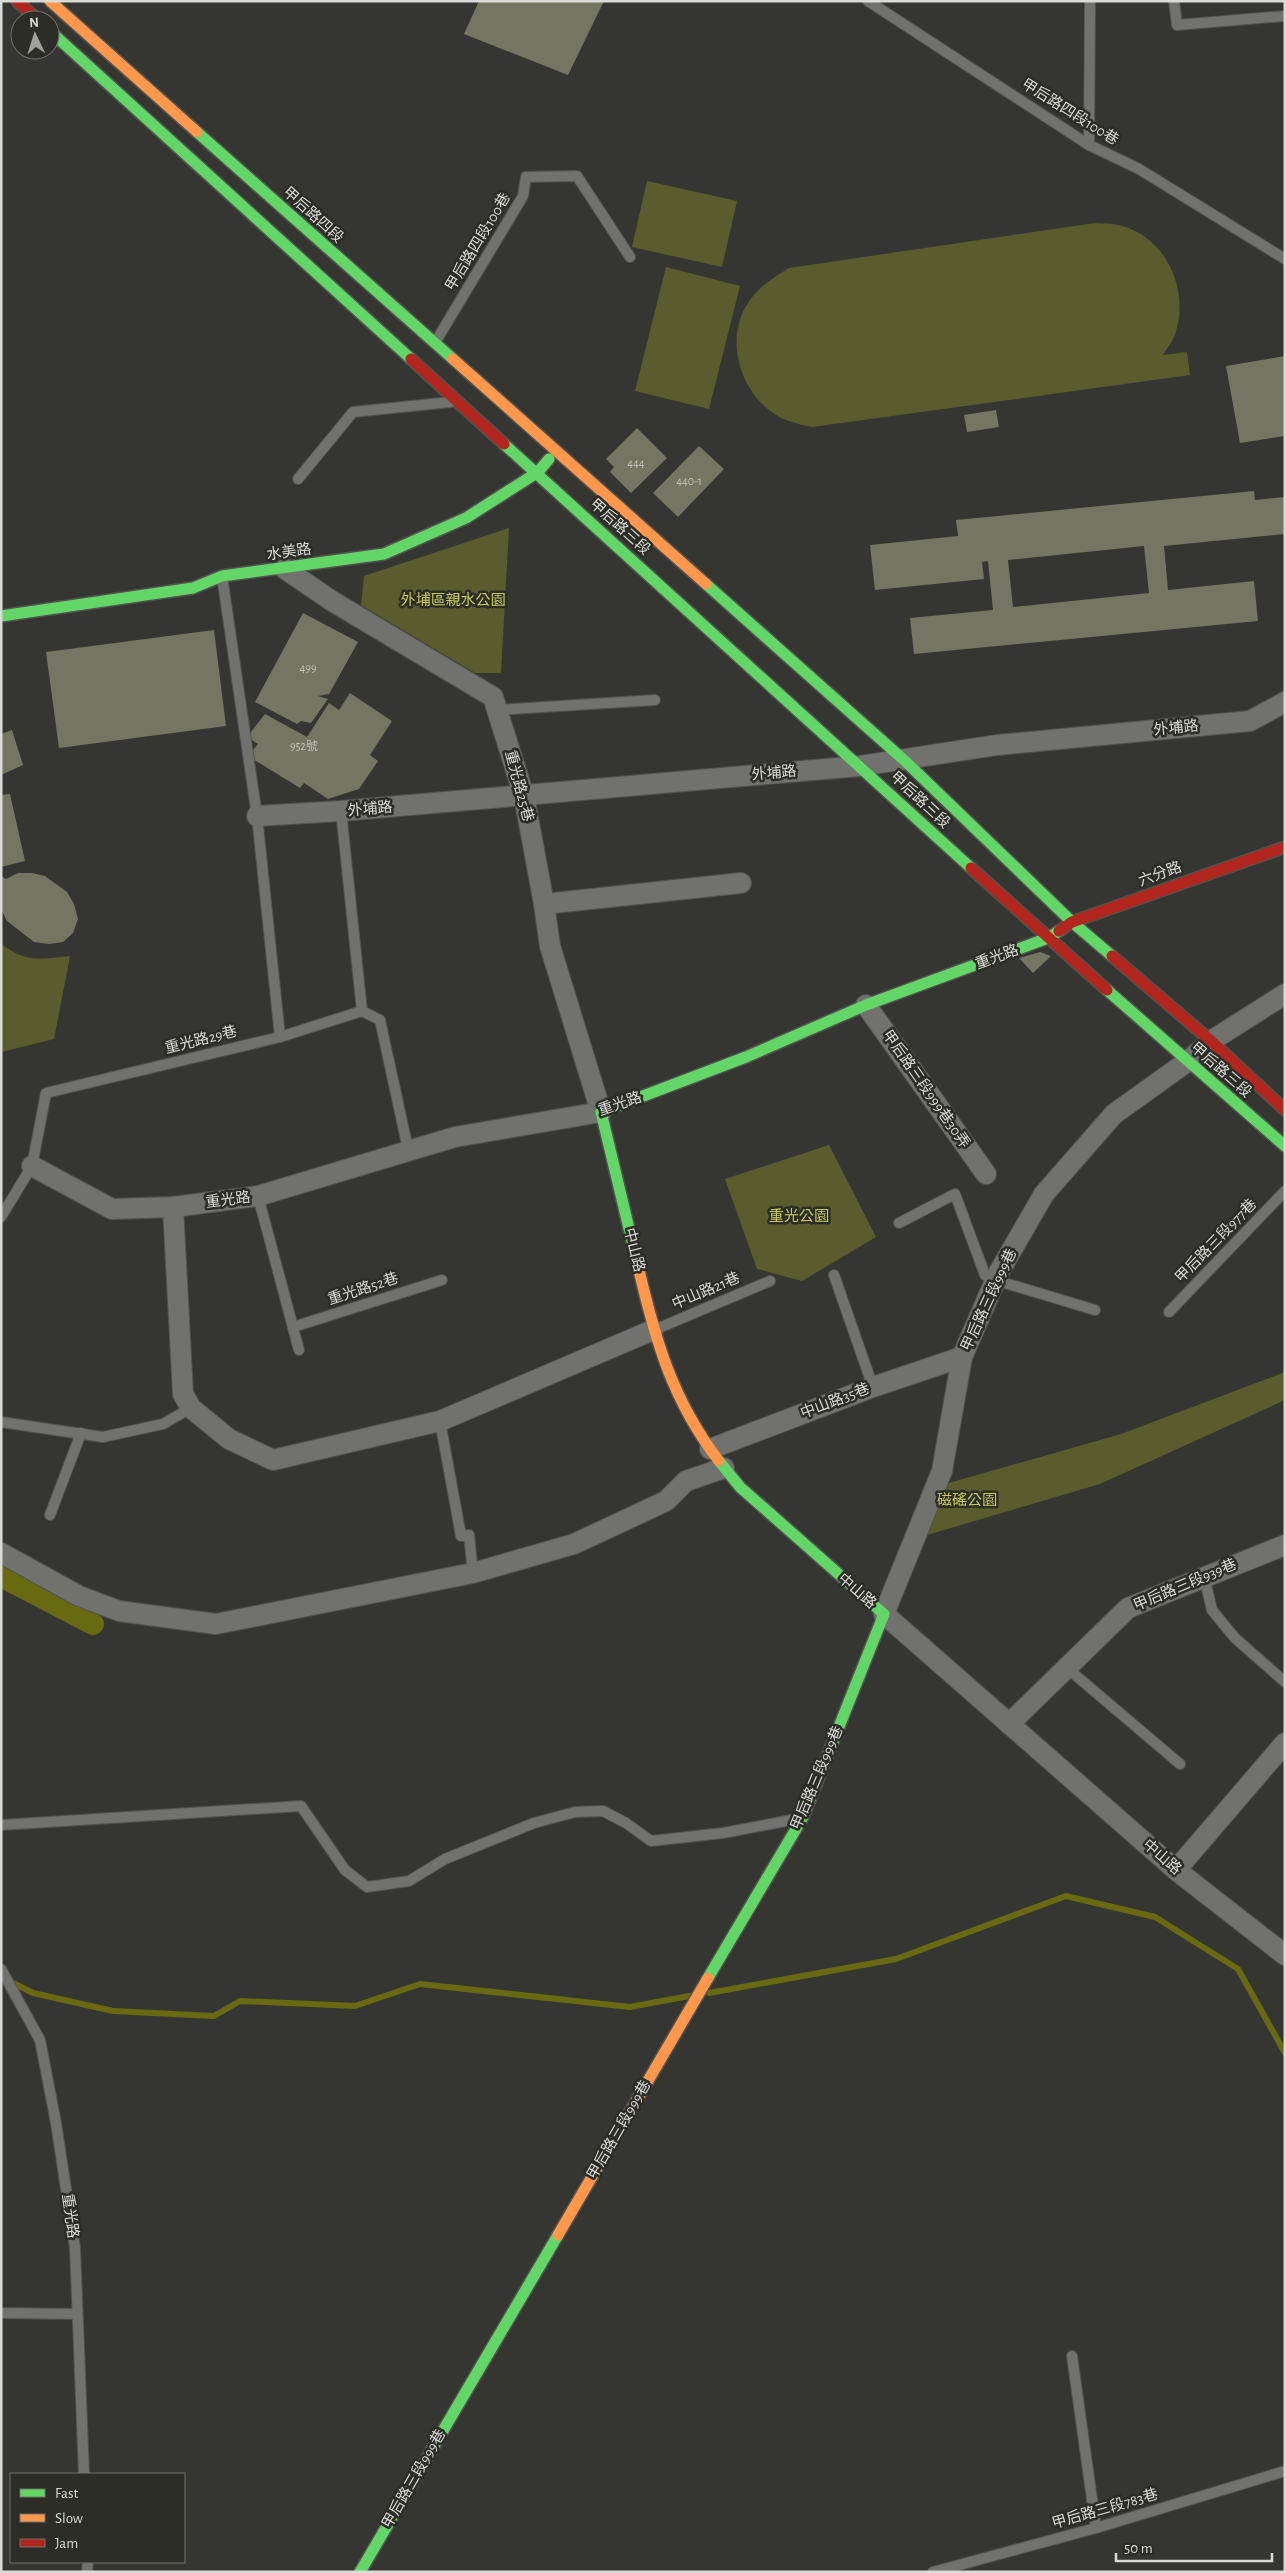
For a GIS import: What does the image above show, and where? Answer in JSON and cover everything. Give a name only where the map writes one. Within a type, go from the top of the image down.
[{"type":"street","points":[[17,1],[27,10]]},
{"type":"street","name":"甲后路四段","points":[[50,1],[556,452]]},
{"type":"street","points":[[60,40],[538,472]]},
{"type":"street","name":"水美路","points":[[1,616],[194,588],[222,576],[285,569],[384,554],[466,518],[538,472],[556,452]]},
{"type":"street","name":"甲后路三段","points":[[556,452],[904,760],[1072,922],[1211,1041],[1285,1110]]},
{"type":"street","name":"甲后路三段","points":[[538,472],[1048,938],[1285,1146]]},
{"type":"street","name":"重光路25巷","points":[[285,569],[332,601],[493,697],[524,796],[550,946],[601,1112]]},
{"type":"street","name":"外埔路","points":[[257,816],[524,796],[860,766],[997,745],[1250,721],[1285,702]]},
{"type":"street","name":"六分路","points":[[1048,938],[1072,922],[1285,847]]},
{"type":"street","points":[[544,904],[741,883]]},
{"type":"street","name":"重光路","points":[[32,1166],[112,1209],[173,1207],[258,1196],[408,1149],[512,1125],[601,1112],[746,1058],[866,1005],[1048,938]]},
{"type":"street","name":"甲后路三段999巷","points":[[360,2572],[803,1817],[942,1471],[962,1357],[995,1280],[1044,1194],[1114,1114],[1188,1061],[1211,1041],[1285,994]]},
{"type":"street","name":"甲后路三段999巷30弄","points":[[866,1005],[986,1174]]},
{"type":"street","name":"中山路","points":[[601,1112],[653,1330],[676,1394],[724,1468],[740,1487],[1176,1870],[1282,1946]]},
{"type":"street","points":[[173,1207],[183,1394],[191,1408],[229,1439],[272,1460],[440,1421],[653,1330]]},
{"type":"street","name":"中山路35巷","points":[[710,1449],[873,1387],[962,1357]]},
{"type":"street","points":[[1,1553],[79,1596],[119,1611],[216,1624],[473,1573],[574,1544],[666,1501],[686,1481],[724,1468]]},
{"type":"street","name":"甲后路三段939巷","points":[[1010,1724],[1128,1608],[1285,1545]]},
{"type":"street","points":[[1176,1870],[1285,1743]]},
{"type":"lane","name":"甲后路四段100巷","points":[[868,1],[1090,146],[1138,169],[1285,259]]},
{"type":"lane","points":[[1090,1],[1090,146]]},
{"type":"lane","points":[[1174,1],[1177,26],[1285,16]]},
{"type":"lane","name":"甲后路四段100巷","points":[[434,344],[523,196],[526,177],[577,176],[630,257]]},
{"type":"lane","points":[[298,480],[353,412],[460,401]]},
{"type":"lane","points":[[222,576],[257,816],[280,1036]]},
{"type":"lane","points":[[497,710],[655,700]]},
{"type":"lane","points":[[341,811],[362,1011],[380,1020],[408,1149]]},
{"type":"lane","name":"重光路29巷","points":[[32,1166],[46,1093],[280,1036],[362,1011]]},
{"type":"lane","points":[[1,1217],[32,1166]]},
{"type":"lane","name":"甲后路三段977巷","points":[[1169,1312],[1285,1191]]},
{"type":"lane","points":[[899,1223],[955,1194],[985,1275],[995,1280],[1095,1310]]},
{"type":"lane","points":[[258,1196],[299,1350]]},
{"type":"lane","points":[[834,1275],[873,1387]]},
{"type":"lane","name":"重光路52巷","points":[[293,1327],[442,1280]]},
{"type":"lane","name":"中山路21巷","points":[[653,1330],[770,1280]]},
{"type":"lane","points":[[1,1422],[103,1437],[164,1424],[191,1408]]},
{"type":"lane","points":[[440,1421],[461,1536],[470,1535],[473,1573]]},
{"type":"lane","points":[[50,1515],[81,1433]]},
{"type":"lane","points":[[1204,1576],[1212,1610],[1235,1638],[1285,1682]]},
{"type":"lane","points":[[1067,1668],[1180,1764]]},
{"type":"lane","points":[[1,1825],[301,1806],[345,1870],[367,1887],[409,1881],[445,1859],[534,1823],[575,1812],[603,1811],[626,1823],[651,1841],[723,1833],[803,1817]]},
{"type":"lane","name":"重光路","points":[[1,1969],[40,2040],[56,2123],[75,2248],[76,2314],[84,2473]]},
{"type":"lane","points":[[1,2312],[76,2314]]},
{"type":"lane","points":[[1072,2356],[1096,2528]]},
{"type":"lane","name":"甲后路三段783巷","points":[[933,2572],[1096,2528],[1285,2471]]},
{"type":"green space","points":[[647,181],[737,201],[722,267],[632,247]]},
{"type":"green space","points":[[1095,223],[1119,225],[1137,232],[1162,253],[1176,282],[1179,299],[1176,331],[1163,355],[1187,352],[1190,375],[812,427],[786,420],[771,411],[758,400],[748,385],[741,369],[737,352],[740,318],[756,292],[789,268]]},
{"type":"green space","points":[[666,267],[740,286],[709,409],[635,391]]},
{"type":"green space","name":"外埔區親水公園","points":[[509,528],[501,673],[475,673],[361,605],[364,576]]},
{"type":"green space","points":[[1,944],[26,957],[42,959],[70,956],[54,1039],[1,1052]]},
{"type":"green space","name":"重光公園","points":[[829,1145],[876,1237],[802,1281],[757,1269],[725,1179]]},
{"type":"green space","name":"磁磘公園","points":[[1285,1372],[1285,1400],[1100,1484],[927,1535],[949,1483],[1121,1434]]},
{"type":"building","points":[[479,1],[604,1],[568,75],[464,34]]},
{"type":"building","points":[[1285,356],[1285,436],[1240,443],[1226,366]]},
{"type":"building","points":[[996,410],[999,427],[967,432],[964,415]]},
{"type":"building","points":[[637,428],[667,458],[631,493],[610,472],[614,467],[606,459]]},
{"type":"building","points":[[699,446],[724,469],[678,517],[653,493]]},
{"type":"building","points":[[1254,491],[1255,500],[1285,497],[1285,534],[1164,546],[1168,590],[1254,581],[1258,621],[914,654],[910,618],[993,610],[988,561],[982,562],[984,579],[875,590],[870,545],[958,536],[956,520]],"holes":[[[1144,546],[1149,593],[1013,607],[1008,560]]]},
{"type":"building","points":[[303,613],[358,642],[329,694],[318,696],[328,699],[311,723],[301,721],[297,724],[255,702]]},
{"type":"building","points":[[214,630],[226,726],[59,748],[46,652]]},
{"type":"building","points":[[350,693],[392,721],[370,755],[378,761],[359,789],[328,799],[304,783],[300,788],[248,756],[258,744],[247,737],[265,714],[307,737],[329,703],[339,710]]},
{"type":"building","points":[[12,730],[23,765],[1,775],[1,734]]},
{"type":"building","points":[[10,794],[25,861],[1,867],[1,795]]},
{"type":"building","points":[[18,873],[32,873],[45,876],[67,892],[74,904],[78,919],[73,933],[63,942],[49,944],[34,942],[7,921],[1,909],[1,876],[6,879]]},
{"type":"building","points":[[1040,952],[1051,956],[1033,973],[1019,958]]},
{"type":"waterway","points":[[1,1576],[93,1624]]},
{"type":"waterway","points":[[709,1993],[896,1959],[1066,1896],[1155,1917],[1238,1969],[1285,2053]]},
{"type":"waterway","points":[[9,1981],[33,1993],[113,2011],[214,2016],[240,2001],[355,2006],[420,1984],[630,2007],[689,1996]]},
{"type":"traffic: fast","points":[[60,40],[411,359]]},
{"type":"traffic: fast","points":[[197,132],[453,359]]},
{"type":"traffic: fast","points":[[504,444],[971,868]]},
{"type":"traffic: fast","points":[[1,616],[193,588],[222,576],[384,554],[466,518],[538,472],[549,459]]},
{"type":"traffic: fast","points":[[706,584],[904,760],[1072,922],[1112,956]]},
{"type":"traffic: fast","points":[[638,1266],[601,1112],[746,1057],[866,1005],[1048,938],[1059,931]]},
{"type":"traffic: fast","points":[[1107,990],[1285,1146]]},
{"type":"traffic: fast","points":[[708,1978],[803,1817],[884,1614],[740,1487],[719,1461]]},
{"type":"traffic: fast","points":[[360,2572],[558,2235]]},
{"type":"traffic: slow","points":[[50,1],[197,132]]},
{"type":"traffic: slow","points":[[453,359],[706,584]]},
{"type":"traffic: slow","points":[[638,1266],[651,1319],[667,1368],[689,1415],[719,1461]]},
{"type":"traffic: slow","points":[[558,2235],[708,1978]]},
{"type":"traffic: jam","points":[[17,1],[27,10]]},
{"type":"traffic: jam","points":[[411,359],[504,444]]},
{"type":"traffic: jam","points":[[1059,931],[1072,922],[1285,847]]},
{"type":"traffic: jam","points":[[971,868],[1107,990]]},
{"type":"traffic: jam","points":[[1112,956],[1211,1041],[1285,1110]]}]
